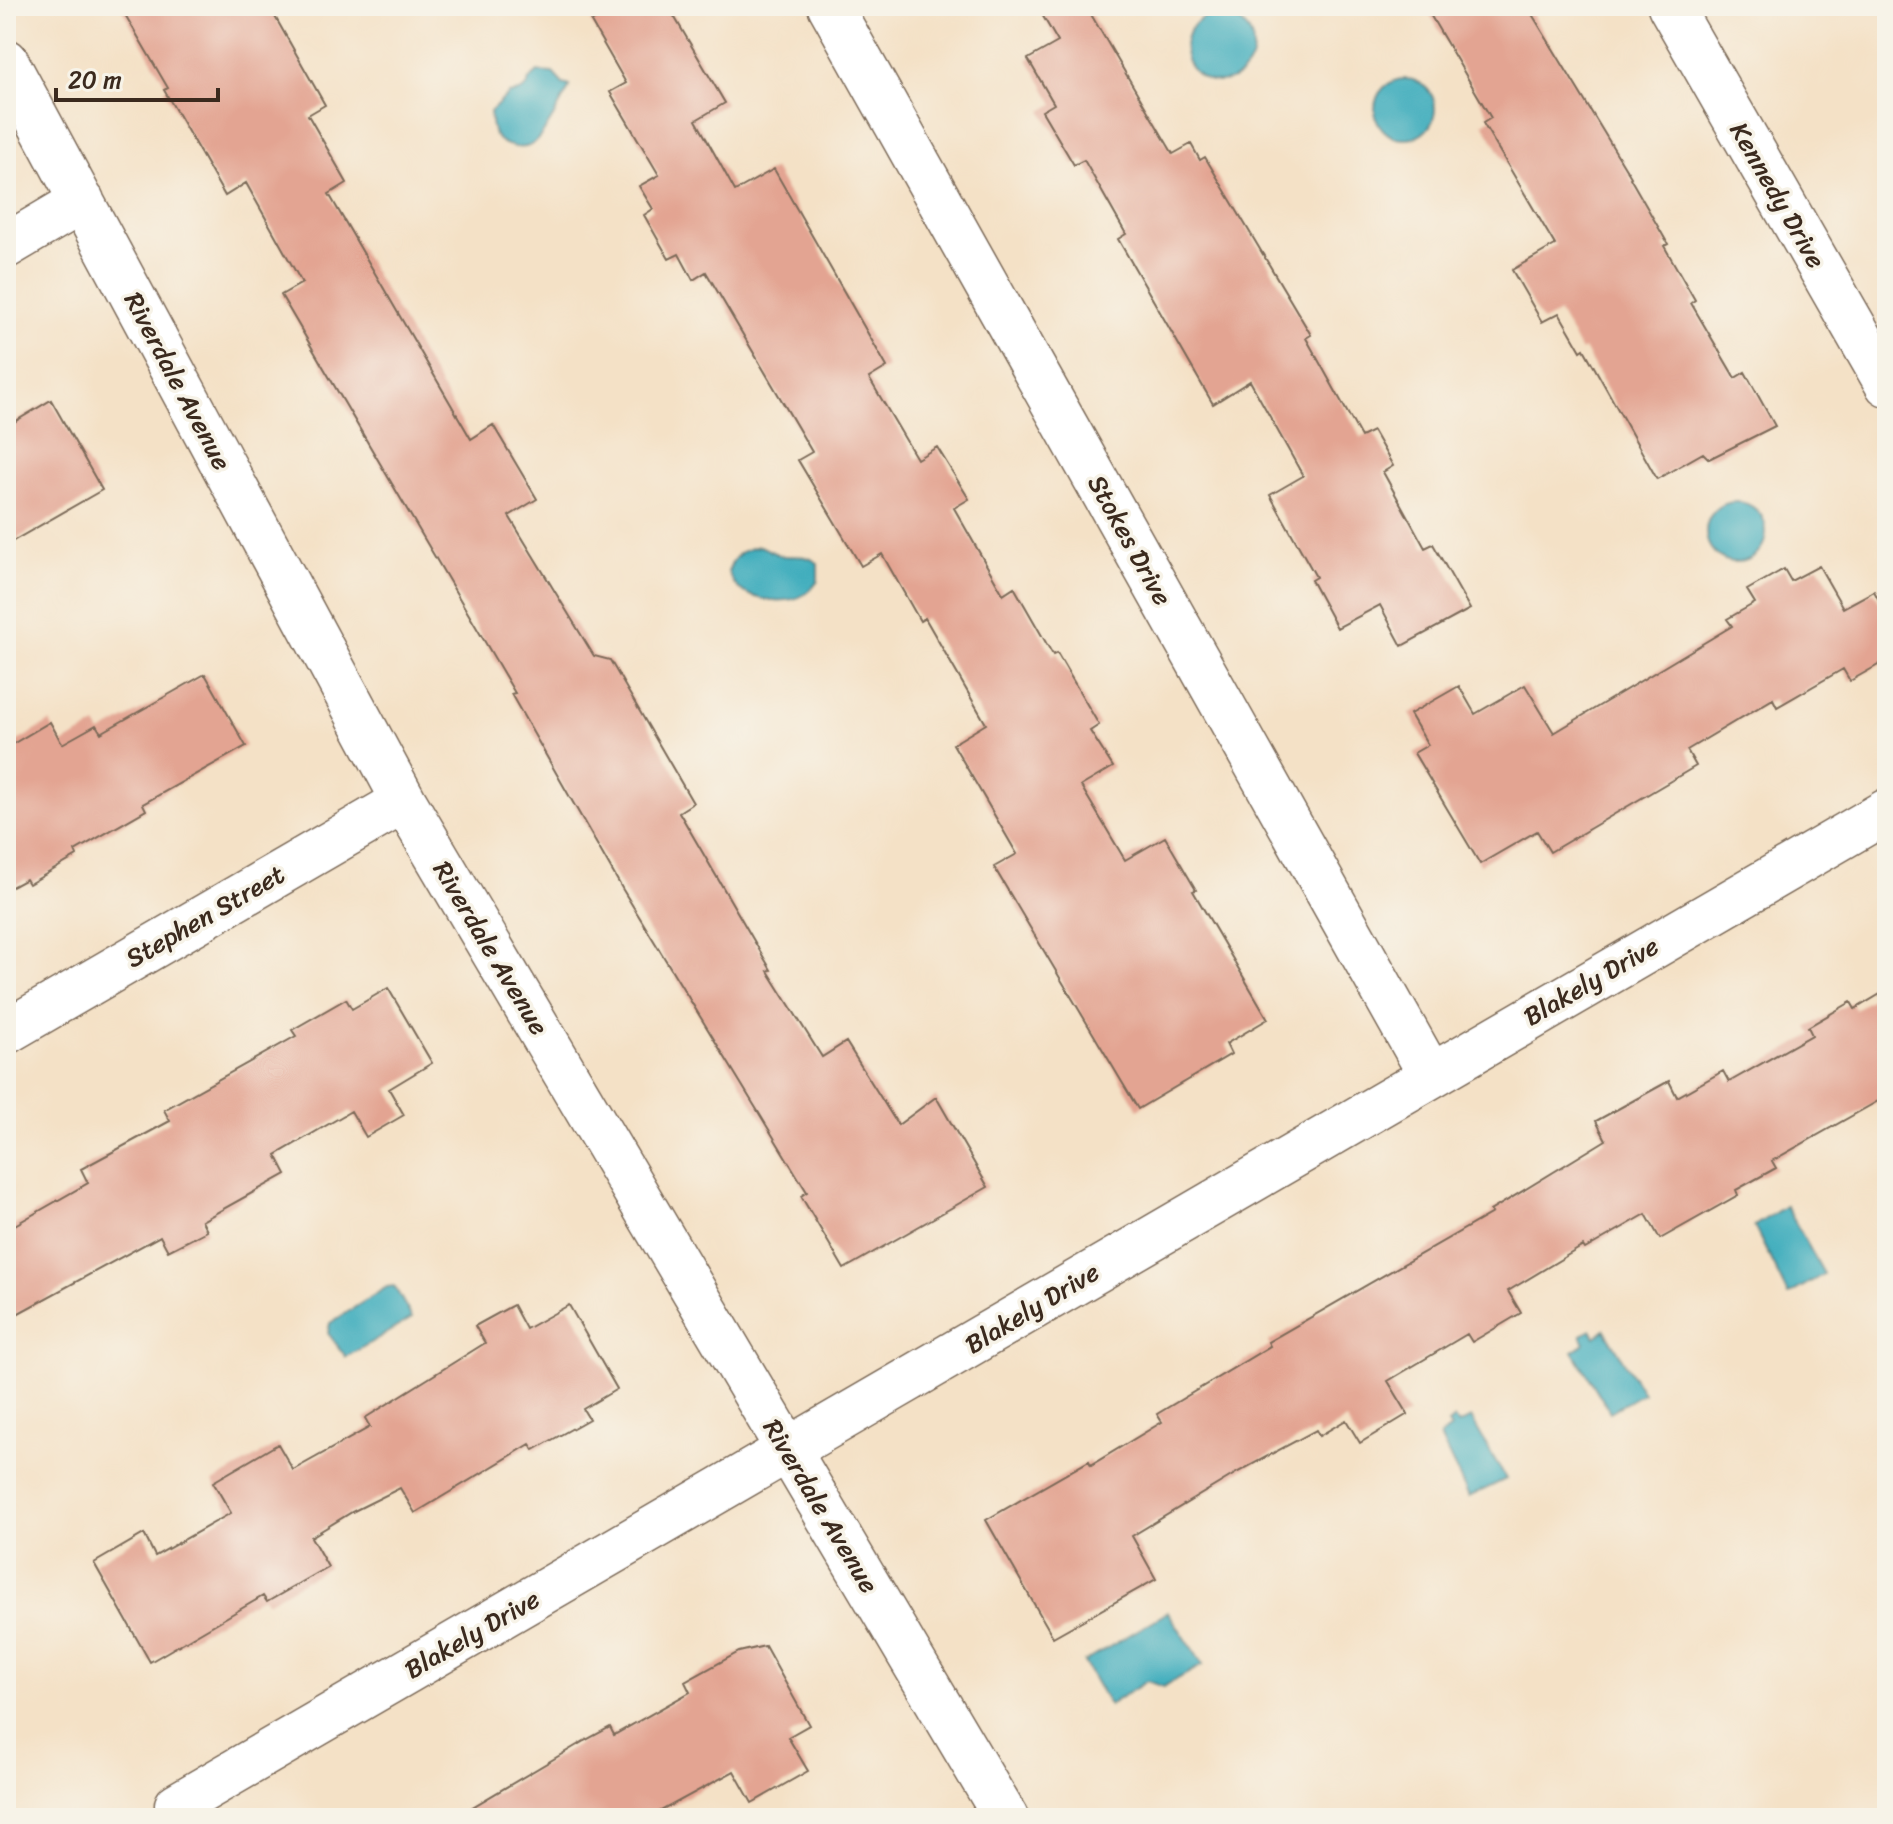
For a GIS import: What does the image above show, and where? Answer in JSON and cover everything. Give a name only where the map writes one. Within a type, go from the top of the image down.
[{"type":"street","name":"Stokes Drive","points":[[830,6],[1430,1074]]},
{"type":"street","name":"Kennedy Drive","points":[[1670,6],[1887,384]]},
{"type":"street","name":"Riverdale Avenue","points":[[6,61],[404,801],[1006,1818]]},
{"type":"street","points":[[6,246],[82,201]]},
{"type":"street","name":"Stephen Street","points":[[6,1032],[404,801]]},
{"type":"street","name":"Blakely Drive","points":[[177,1805],[1887,811]]},
{"type":"water","points":[[1219,14],[1243,24],[1253,48],[1243,72],[1219,82],[1195,72],[1185,48],[1195,24]]},
{"type":"water","points":[[538,72],[553,73],[563,84],[570,86],[535,142],[526,147],[509,145],[495,136],[490,112],[509,94],[527,87],[529,80]]},
{"type":"water","points":[[1405,79],[1417,81],[1426,88],[1433,97],[1433,121],[1426,130],[1417,137],[1405,139],[1393,137],[1384,130],[1377,121],[1375,109],[1377,97],[1384,88],[1393,81]]},
{"type":"water","points":[[1736,502],[1747,504],[1757,511],[1764,521],[1764,543],[1757,553],[1747,560],[1736,562],[1725,560],[1715,553],[1708,543],[1706,532],[1708,521],[1715,511],[1725,504]]},
{"type":"water","points":[[759,546],[782,556],[802,556],[813,560],[818,563],[818,581],[807,593],[789,600],[771,600],[744,592],[735,585],[728,572],[739,554]]},
{"type":"water","points":[[1786,1206],[1824,1274],[1788,1295],[1754,1226]]},
{"type":"water","points":[[394,1286],[412,1318],[346,1357],[328,1333],[330,1323],[387,1287]]},
{"type":"water","points":[[1591,1330],[1595,1337],[1605,1330],[1643,1393],[1610,1412],[1573,1351],[1585,1343],[1581,1335]]},
{"type":"water","points":[[1471,1418],[1506,1479],[1469,1497],[1440,1437],[1451,1429],[1448,1424],[1454,1419],[1459,1424]]},
{"type":"water","points":[[1168,1612],[1203,1665],[1163,1687],[1147,1681],[1109,1705],[1084,1662]]},
{"type":"building","points":[[120,6],[269,6],[325,105],[308,115],[347,183],[329,194],[471,439],[493,425],[537,499],[509,516],[594,656],[610,660],[693,803],[679,812],[771,970],[768,971],[822,1057],[846,1042],[898,1125],[936,1097],[988,1187],[844,1269],[801,1196],[807,1192],[623,890],[511,694],[515,693],[281,295],[302,283],[246,183],[225,196]]},
{"type":"building","points":[[617,6],[668,6],[725,103],[696,120],[735,191],[774,169],[887,367],[869,378],[917,459],[937,447],[969,499],[954,508],[1003,594],[1014,587],[1053,655],[1057,653],[1099,725],[1090,731],[1113,767],[1081,786],[1125,860],[1165,837],[1268,1019],[1226,1044],[1231,1054],[1138,1109],[994,867],[1017,854],[953,744],[986,724],[925,618],[920,621],[882,554],[861,566],[798,460],[812,452],[706,272],[693,280],[679,254],[669,259],[644,215],[653,209],[639,186],[659,175],[610,92],[626,83],[591,22]]},
{"type":"building","points":[[1037,6],[1086,6],[1173,154],[1191,144],[1200,160],[1205,157],[1311,335],[1306,338],[1361,437],[1373,431],[1393,466],[1383,472],[1425,548],[1433,544],[1470,609],[1402,646],[1380,605],[1337,628],[1311,580],[1316,577],[1270,495],[1303,476],[1250,381],[1213,404],[1118,239],[1126,234],[1084,160],[1074,165],[1042,111],[1054,104],[1028,59],[1058,42]]},
{"type":"building","points":[[1425,6],[1527,6],[1631,177],[1668,244],[1664,246],[1695,300],[1691,303],[1735,378],[1745,372],[1775,426],[1709,459],[1703,453],[1657,479],[1584,349],[1581,351],[1559,313],[1542,322],[1512,270],[1555,245],[1483,123],[1491,118]]},
{"type":"building","points":[[51,400],[102,490],[6,545],[6,427]]},
{"type":"building","points":[[1819,566],[1843,608],[1874,591],[1887,615],[1887,660],[1850,681],[1843,669],[1777,707],[1773,699],[1687,750],[1696,766],[1550,852],[1537,831],[1480,864],[1414,753],[1428,745],[1410,714],[1459,686],[1475,714],[1525,685],[1554,733],[1732,626],[1727,619],[1755,603],[1747,590],[1784,569],[1791,581]]},
{"type":"building","points":[[205,674],[246,746],[143,804],[146,810],[75,851],[77,856],[29,884],[26,879],[6,890],[6,748],[50,722],[62,744],[96,725],[101,733]]},
{"type":"building","points":[[388,988],[432,1063],[389,1089],[404,1115],[366,1137],[351,1111],[276,1155],[286,1174],[202,1221],[207,1231],[168,1251],[160,1236],[6,1320],[6,1230],[88,1183],[81,1169],[170,1121],[164,1110],[296,1036],[292,1030],[346,999],[352,1009]]},
{"type":"building","points":[[1887,990],[1887,1096],[1772,1161],[1776,1168],[1736,1190],[1738,1195],[1660,1239],[1646,1214],[1585,1249],[1583,1246],[1508,1291],[1521,1313],[1472,1342],[1467,1334],[1388,1381],[1408,1414],[1360,1443],[1346,1420],[1319,1436],[1316,1430],[1238,1472],[1132,1536],[1156,1579],[1053,1637],[986,1520],[1089,1461],[1091,1465],[1162,1422],[1157,1414],[1270,1346],[1268,1342],[1492,1213],[1490,1211],[1606,1140],[1596,1121],[1669,1081],[1677,1097],[1723,1071],[1729,1082],[1812,1035],[1808,1027],[1851,1002],[1855,1009]]},
{"type":"building","points":[[513,1305],[526,1329],[569,1305],[617,1389],[583,1409],[589,1419],[534,1450],[530,1444],[415,1513],[400,1488],[352,1512],[311,1537],[328,1567],[267,1602],[263,1596],[150,1662],[94,1563],[144,1534],[155,1556],[231,1513],[213,1482],[278,1444],[293,1470],[370,1427],[365,1418],[485,1343],[475,1326]]},
{"type":"building","points":[[765,1646],[809,1725],[788,1737],[808,1771],[752,1803],[734,1771],[648,1818],[454,1818],[610,1727],[614,1735],[690,1692],[685,1682],[739,1652]]}]
